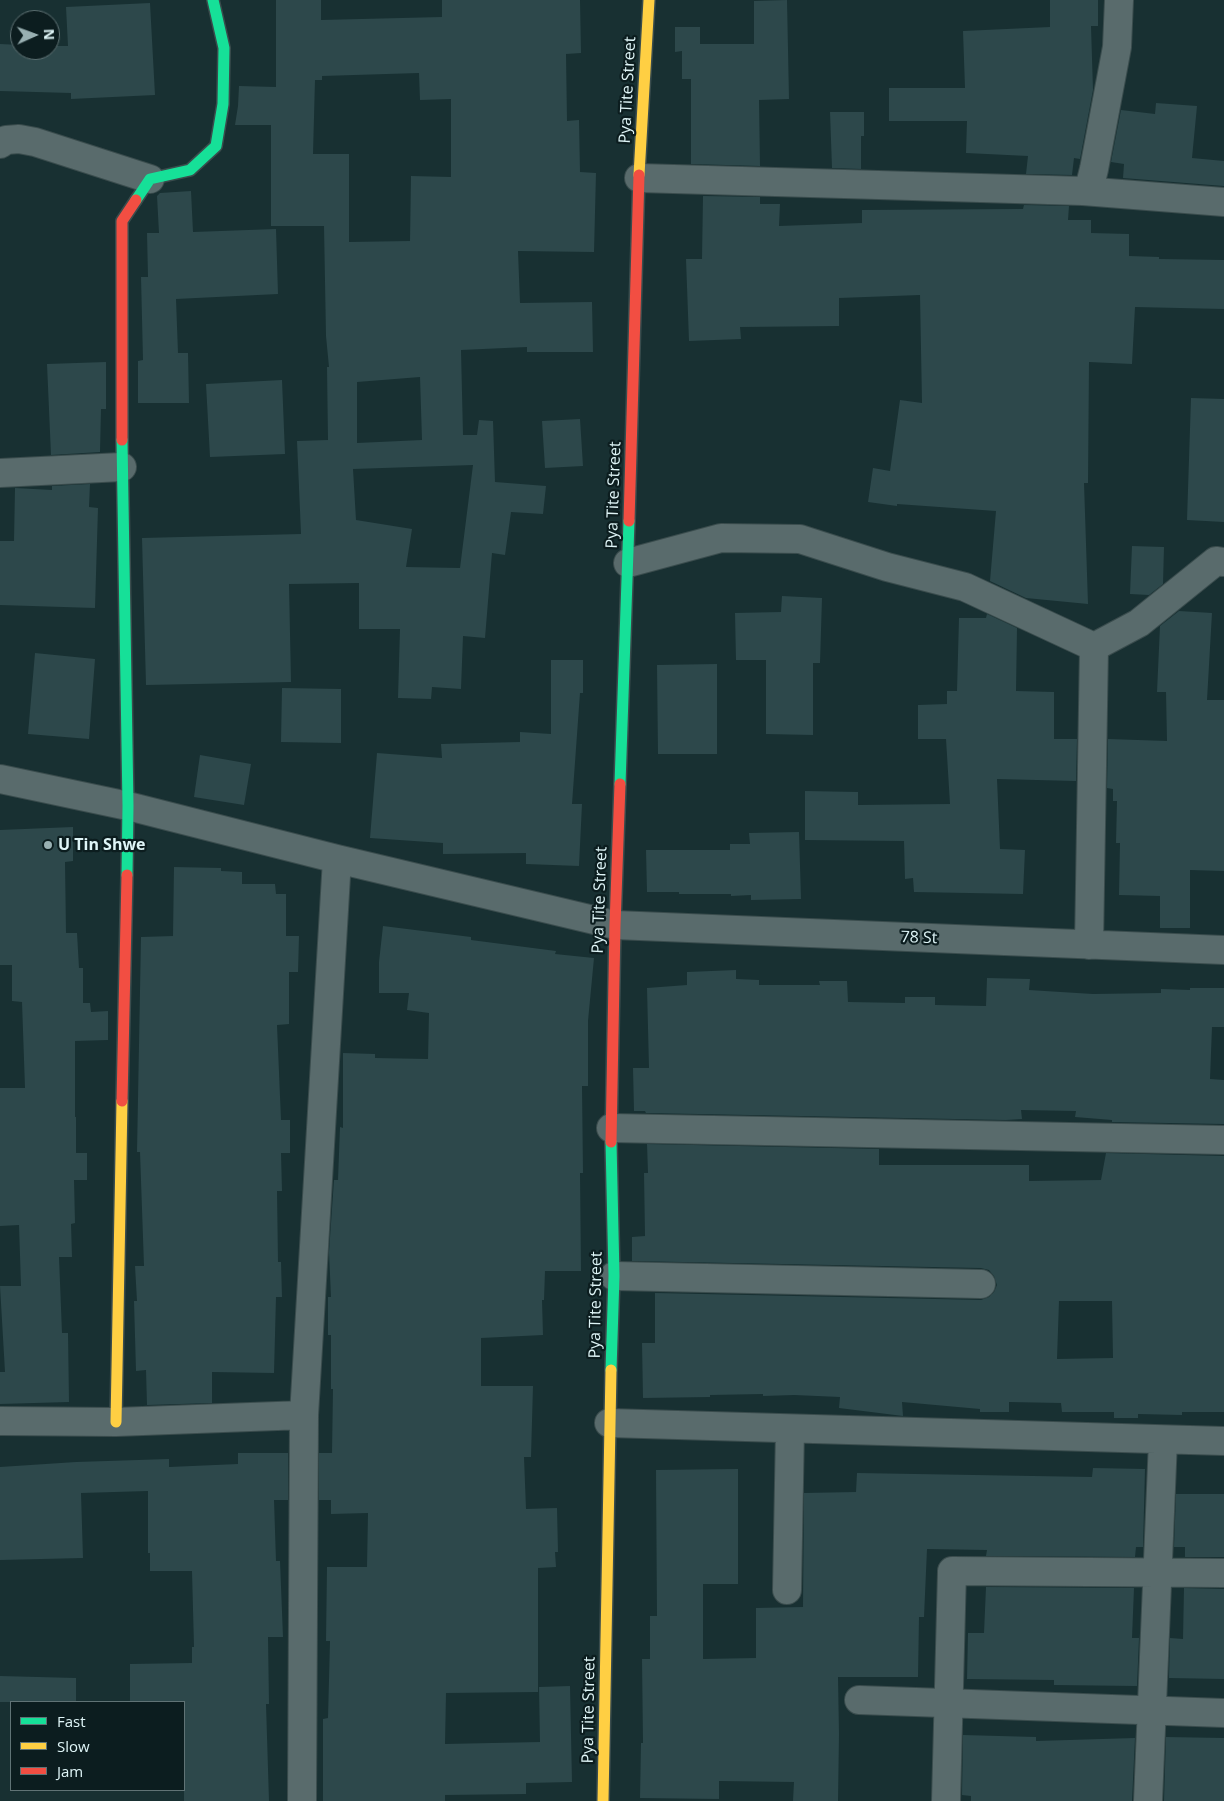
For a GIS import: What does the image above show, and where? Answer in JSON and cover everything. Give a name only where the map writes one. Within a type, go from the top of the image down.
[{"type":"street","points":[[0,144],[6,140],[20,138],[150,179],[190,170],[216,146],[223,104],[224,48],[214,0]]},
{"type":"street","name":"Pya Tite Street","points":[[603,1801],[609,1423],[614,1276],[611,1128],[615,925],[639,178],[649,0]]},
{"type":"street","points":[[1083,191],[1090,185],[1094,169],[1118,48],[1119,0]]},
{"type":"street","points":[[639,178],[1083,191],[1224,202]]},
{"type":"street","points":[[116,1422],[128,806],[122,466],[122,221],[150,179]]},
{"type":"street","points":[[0,473],[122,466]]},
{"type":"street","points":[[628,563],[720,538],[800,539],[887,567],[965,587],[1094,647]]},
{"type":"street","points":[[1094,647],[1139,623],[1216,561],[1224,562]]},
{"type":"street","points":[[1089,945],[1094,647]]},
{"type":"street","name":"78 St","points":[[0,779],[128,806],[337,859],[615,925],[1224,950]]},
{"type":"street","points":[[302,1801],[304,1415],[337,859]]},
{"type":"street","points":[[611,1128],[1224,1140]]},
{"type":"street","points":[[614,1276],[981,1284]]},
{"type":"street","points":[[0,1421],[116,1422],[304,1415]]},
{"type":"street","points":[[609,1423],[1224,1441]]},
{"type":"street","points":[[787,1590],[790,1429]]},
{"type":"street","points":[[1148,1801],[1163,1440]]},
{"type":"street","points":[[946,1801],[952,1571],[1158,1571],[1224,1573]]},
{"type":"street","points":[[859,1700],[1224,1713]]},
{"type":"building","points":[[276,0],[321,0],[321,20],[442,17],[442,0],[580,0],[581,53],[566,54],[567,121],[579,120],[580,172],[596,173],[594,252],[518,251],[520,303],[592,302],[593,352],[527,352],[527,347],[461,350],[463,435],[477,435],[479,420],[493,421],[495,482],[546,486],[543,514],[511,512],[505,555],[492,553],[485,638],[463,636],[461,689],[432,687],[431,699],[398,698],[400,629],[359,629],[359,583],[289,584],[291,682],[146,685],[142,538],[301,534],[297,441],[328,440],[327,367],[329,367],[326,336],[324,226],[271,226],[271,125],[235,125],[239,86],[276,87]],"holes":[[[419,73],[420,100],[451,99],[451,177],[411,176],[410,241],[349,242],[349,154],[313,154],[315,80],[322,80],[322,76]],[[420,377],[422,440],[357,443],[357,382]],[[473,465],[460,568],[406,567],[412,529],[356,520],[353,469]]]},
{"type":"building","points":[[787,0],[789,99],[759,100],[760,166],[691,164],[691,79],[682,79],[682,51],[675,52],[675,27],[700,27],[700,44],[754,44],[754,1]]},
{"type":"building","points":[[1050,0],[1098,0],[1098,26],[1091,26],[1093,90],[1080,159],[1074,158],[1072,175],[1026,174],[1028,156],[966,153],[967,121],[889,121],[889,88],[965,88],[963,31],[1050,27]]},
{"type":"building","points":[[150,3],[155,95],[71,99],[71,93],[0,91],[0,44],[10,44],[10,60],[60,60],[60,46],[68,46],[66,7]]},
{"type":"building","points":[[1156,103],[1197,106],[1192,158],[1224,161],[1224,186],[1123,178],[1124,164],[1111,162],[1121,110],[1155,114]]},
{"type":"building","points":[[830,112],[864,112],[864,136],[861,136],[861,169],[832,168]]},
{"type":"building","points":[[191,191],[193,232],[276,229],[278,294],[176,299],[178,353],[188,353],[189,403],[138,403],[138,361],[143,360],[141,277],[148,277],[147,233],[159,233],[157,196],[160,193]]},
{"type":"building","points":[[703,196],[760,197],[760,204],[780,204],[779,226],[862,223],[862,210],[1023,209],[1024,205],[1069,206],[1068,220],[1091,220],[1091,233],[1129,234],[1129,256],[1159,257],[1159,259],[1224,260],[1224,309],[1135,307],[1132,364],[1089,362],[1088,483],[1084,483],[1088,604],[1026,598],[990,581],[996,511],[897,504],[897,506],[868,502],[873,468],[890,471],[900,400],[922,403],[920,295],[839,298],[839,326],[740,327],[741,339],[689,341],[686,259],[702,259]]},
{"type":"building","points":[[106,362],[106,409],[101,409],[100,452],[51,455],[47,364]]},
{"type":"building","points":[[282,380],[285,454],[210,457],[206,384]]},
{"type":"building","points":[[1191,398],[1224,399],[1224,522],[1187,520]]},
{"type":"building","points":[[580,419],[583,466],[545,468],[542,421]]},
{"type":"building","points":[[90,484],[89,507],[98,508],[95,608],[0,605],[0,541],[14,541],[15,488],[52,490],[52,486]]},
{"type":"building","points":[[1132,546],[1164,547],[1163,584],[1149,595],[1130,594]]},
{"type":"building","points":[[782,596],[822,598],[820,663],[813,663],[813,735],[766,734],[766,660],[736,660],[735,613],[781,612]]},
{"type":"building","points":[[1179,611],[1212,613],[1207,700],[1224,700],[1224,871],[1190,870],[1190,928],[1160,928],[1160,896],[1119,895],[1120,843],[1116,843],[1117,801],[1113,801],[1113,789],[1107,788],[1108,739],[1167,741],[1166,692],[1157,692],[1160,626]]},
{"type":"building","points":[[987,614],[1017,628],[1016,691],[1054,692],[1054,739],[1077,739],[1076,781],[997,779],[1000,849],[1025,850],[1023,894],[914,892],[913,878],[905,879],[904,841],[805,840],[805,791],[858,792],[858,805],[950,804],[946,739],[918,739],[918,705],[947,704],[947,691],[957,691],[959,618],[986,618]]},
{"type":"building","points":[[35,653],[95,659],[89,739],[28,734]]},
{"type":"building","points":[[551,660],[583,660],[583,693],[580,693],[572,804],[582,804],[579,866],[526,864],[526,853],[443,854],[443,843],[370,838],[377,753],[442,758],[441,744],[520,742],[520,732],[551,734]]},
{"type":"building","points":[[717,664],[717,754],[658,754],[657,665]]},
{"type":"building","points":[[282,688],[341,689],[341,743],[281,742]]},
{"type":"building","points":[[200,755],[251,764],[244,805],[194,797]]},
{"type":"building","points":[[73,827],[73,861],[65,862],[66,933],[77,933],[79,968],[83,968],[83,1003],[90,1003],[91,1012],[108,1011],[108,1040],[75,1041],[76,1153],[87,1153],[87,1180],[74,1180],[75,1223],[71,1224],[72,1257],[59,1257],[62,1333],[68,1333],[69,1402],[0,1404],[0,1372],[5,1372],[0,1286],[21,1286],[19,1225],[0,1226],[0,1088],[25,1088],[22,1002],[12,1001],[12,965],[0,965],[0,830]]},
{"type":"building","points":[[799,832],[801,899],[751,900],[751,895],[731,896],[731,894],[647,892],[646,850],[730,850],[730,844],[750,844],[749,833]]},
{"type":"building","points":[[174,867],[221,868],[221,871],[242,872],[242,884],[275,884],[276,894],[286,894],[286,936],[299,936],[298,972],[289,972],[289,1024],[277,1025],[281,1120],[290,1120],[290,1153],[281,1153],[282,1191],[277,1191],[278,1262],[281,1262],[282,1297],[276,1297],[274,1373],[212,1372],[212,1403],[147,1405],[146,1370],[136,1371],[134,1301],[137,1301],[135,1266],[144,1266],[140,1152],[137,1152],[141,937],[173,936]]},
{"type":"building","points":[[383,926],[471,937],[471,940],[556,951],[555,954],[594,958],[588,1021],[588,1086],[582,1086],[583,1173],[580,1173],[581,1271],[545,1271],[544,1300],[542,1300],[543,1335],[481,1338],[481,1386],[533,1386],[531,1457],[524,1457],[526,1509],[557,1508],[558,1552],[555,1552],[556,1567],[538,1568],[538,1692],[446,1693],[445,1744],[540,1742],[539,1687],[570,1686],[572,1782],[526,1783],[526,1794],[445,1795],[445,1801],[323,1801],[323,1719],[328,1718],[330,1641],[326,1641],[327,1567],[367,1567],[368,1513],[331,1514],[331,1500],[319,1500],[319,1453],[332,1453],[333,1389],[331,1389],[331,1335],[328,1335],[328,1297],[331,1297],[329,1252],[334,1180],[338,1180],[340,1127],[343,1128],[343,1053],[375,1054],[375,1058],[428,1059],[429,1013],[407,1010],[409,993],[379,993],[379,962]]},
{"type":"building","points":[[736,970],[736,979],[759,980],[759,985],[820,985],[819,981],[847,981],[848,1002],[905,1003],[905,997],[935,997],[935,1005],[986,1006],[987,978],[1030,979],[1029,990],[1093,994],[1161,993],[1161,989],[1224,988],[1224,1027],[1212,1027],[1210,1079],[1224,1080],[1224,1124],[1112,1122],[1112,1120],[1075,1117],[1076,1111],[1021,1110],[1022,1119],[1006,1120],[646,1113],[645,1111],[634,1111],[633,1068],[649,1068],[647,988],[687,985],[687,972]]},
{"type":"building","points":[[647,1144],[879,1149],[879,1165],[1029,1165],[1029,1181],[1101,1180],[1106,1153],[1224,1156],[1224,1412],[1182,1412],[1182,1415],[1138,1414],[1138,1418],[1114,1418],[1114,1412],[1062,1412],[1061,1403],[1009,1402],[1009,1412],[980,1412],[980,1409],[902,1402],[903,1416],[839,1408],[840,1397],[763,1396],[763,1394],[643,1398],[642,1343],[655,1343],[655,1293],[981,1300],[989,1297],[997,1285],[994,1276],[989,1270],[981,1268],[632,1261],[632,1237],[645,1236],[644,1173],[648,1173]],"holes":[[[1059,1301],[1112,1301],[1113,1358],[1057,1359]]]},
{"type":"building","points":[[238,1453],[288,1453],[288,1500],[274,1500],[276,1561],[280,1561],[283,1637],[268,1637],[269,1704],[266,1704],[269,1801],[184,1801],[185,1701],[130,1701],[130,1664],[192,1663],[192,1647],[194,1647],[192,1571],[150,1571],[150,1553],[148,1553],[148,1491],[81,1493],[83,1558],[0,1560],[0,1467],[169,1459],[169,1467],[238,1464]]},
{"type":"building","points":[[1093,1468],[1145,1469],[1143,1547],[1136,1547],[1135,1557],[986,1556],[987,1550],[927,1549],[924,1617],[919,1617],[918,1677],[838,1677],[838,1801],[793,1801],[794,1782],[719,1781],[719,1799],[640,1798],[641,1743],[643,1743],[642,1659],[650,1659],[650,1616],[657,1616],[656,1470],[738,1469],[738,1584],[703,1584],[703,1659],[756,1658],[756,1608],[803,1607],[804,1493],[856,1492],[857,1473],[1092,1477]]},
{"type":"building","points":[[1176,1494],[1224,1494],[1224,1557],[1185,1557],[1185,1547],[1174,1547]]},
{"type":"building","points":[[986,1587],[1134,1588],[1132,1638],[1139,1638],[1137,1686],[1054,1685],[1054,1680],[967,1679],[968,1633],[984,1633]]},
{"type":"building","points":[[1184,1588],[1224,1589],[1224,1679],[1169,1678],[1170,1638],[1183,1639]]},
{"type":"building","points":[[0,1676],[76,1678],[76,1701],[0,1702]]},
{"type":"building","points":[[963,1735],[1036,1737],[1036,1741],[1135,1738],[1132,1801],[971,1801],[971,1796],[962,1795]]},
{"type":"building","points":[[1166,1737],[1224,1738],[1224,1801],[1164,1801]]},
{"type":"traffic: fast","points":[[136,200],[150,179],[190,170],[216,146],[223,104],[224,48],[213,0]]},
{"type":"traffic: fast","points":[[122,440],[128,806],[127,875]]},
{"type":"traffic: fast","points":[[620,784],[629,521]]},
{"type":"traffic: fast","points":[[611,1142],[614,1276],[611,1370]]},
{"type":"traffic: slow","points":[[639,175],[649,0]]},
{"type":"traffic: slow","points":[[116,1422],[122,1101]]},
{"type":"traffic: slow","points":[[603,1801],[611,1370]]},
{"type":"traffic: jam","points":[[629,521],[639,175]]},
{"type":"traffic: jam","points":[[122,440],[122,221],[136,200]]},
{"type":"traffic: jam","points":[[611,1142],[620,784]]},
{"type":"traffic: jam","points":[[122,1101],[127,875]]},
{"type":"place","name":"U Tin Shwe","points":[[48,845]]}]
